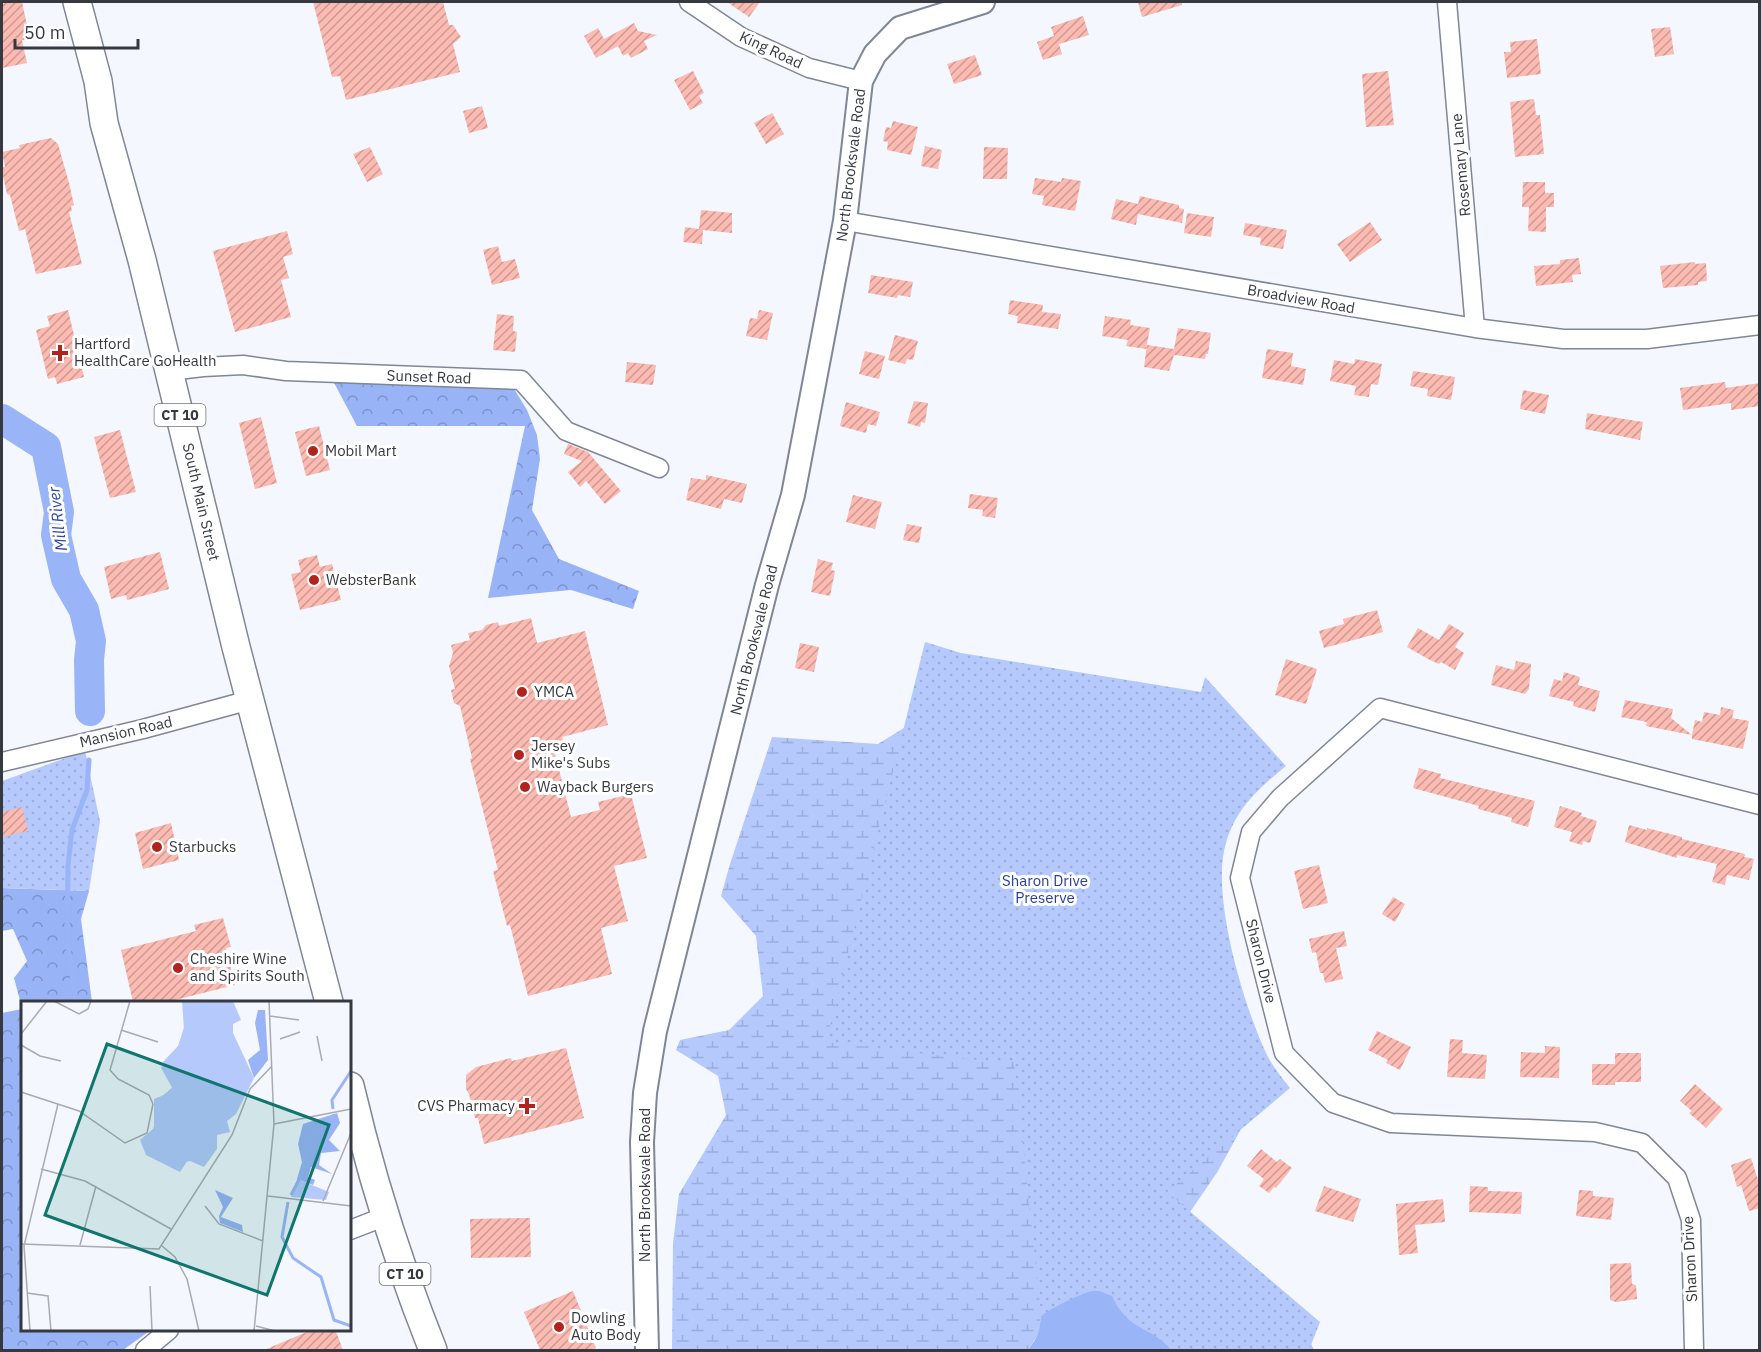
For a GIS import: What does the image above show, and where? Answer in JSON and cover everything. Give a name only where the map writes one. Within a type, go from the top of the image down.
[{"type":"highway","name":"South Main Street","points":[[77,2],[98,81],[104,123],[142,260],[250,700],[329,1001]]},
{"type":"highway","name":"CT 10","points":[[351,1090],[386,1216],[433,1350]]},
{"type":"main road","name":"North Brooksvale Road","points":[[646,1350],[648,1337],[642,1142],[645,1093],[653,1041],[767,585],[793,495],[845,221],[861,81],[875,54],[900,28],[983,2]]},
{"type":"street","name":"King Road","points":[[689,2],[741,37],[809,68],[861,81]]},
{"type":"street","name":"Rosemary Lane","points":[[1447,2],[1475,328]]},
{"type":"street","name":"Broadview Road","points":[[845,221],[1475,328],[1563,339],[1647,339],[1760,325]]},
{"type":"street","name":"Sunset Road","points":[[169,372],[243,365],[324,374],[521,380],[566,432],[659,468]]},
{"type":"street","name":"Mansion Road","points":[[2,762],[143,729],[250,700]]},
{"type":"street","name":"Sharon Drive","points":[[1694,1350],[1691,1220],[1677,1178],[1642,1143],[1595,1132],[1391,1123],[1333,1103],[1284,1053],[1240,878],[1251,832],[1280,798],[1380,708],[1760,805]]},
{"type":"street","points":[[351,1230],[386,1216]]},
{"type":"street","points":[[145,1350],[167,1331]]},
{"type":"green space","points":[[332,379],[513,387],[527,410],[537,435],[540,459],[532,510],[559,559],[639,591],[633,609],[571,590],[488,598],[525,426],[357,426]]},
{"type":"green space","name":"Sharon Drive Preserve","points":[[925,642],[961,653],[1201,692],[1205,677],[1286,766],[1258,791],[1236,819],[1226,843],[1222,865],[1222,891],[1232,950],[1249,1009],[1267,1055],[1290,1088],[1167,1192],[1320,1322],[1309,1350],[1045,1350],[1014,1062],[1003,1063],[826,1042]]},
{"type":"green space","points":[[949,700],[1215,838],[1247,1118],[1218,1171],[1186,1218],[1297,1314],[1314,1350],[1171,1350],[1041,1318],[1039,1333],[1028,1350],[672,1350],[673,1243],[679,1194],[726,1115],[718,1076],[676,1050],[680,1040],[729,1030],[763,996],[756,936],[721,896],[772,737],[878,744]]},
{"type":"green space","points":[[85,751],[100,821],[89,891],[2,888],[2,781]]},
{"type":"green space","points":[[2,888],[89,891],[81,919],[92,1001],[21,1001],[21,1004],[14,978],[27,961],[13,929],[2,931]]},
{"type":"green space","points":[[21,1009],[21,1331],[150,1331],[123,1350],[2,1350],[2,1013]]},
{"type":"shaded area","points":[[1092,1291],[1112,1296],[1125,1316],[1156,1336],[1171,1350],[1028,1350],[1037,1335],[1042,1316],[1065,1302]]},
{"type":"building","points":[[2,2],[22,2],[30,39],[22,40],[27,63],[2,68]]},
{"type":"building","points":[[313,2],[443,2],[449,25],[453,25],[461,37],[453,44],[460,72],[346,100],[340,76],[332,77]]},
{"type":"building","points":[[727,2],[760,2],[749,17]]},
{"type":"building","points":[[1138,2],[1182,2],[1182,5],[1142,17]]},
{"type":"building","points":[[1083,16],[1089,35],[1059,44],[1062,54],[1043,60],[1037,42],[1054,36],[1051,27]]},
{"type":"building","points":[[634,23],[638,31],[657,35],[644,41],[648,49],[631,58],[628,53],[623,56],[618,46],[596,58],[584,36],[598,28],[604,39]]},
{"type":"building","points":[[1670,27],[1674,54],[1655,57],[1651,29]]},
{"type":"building","points":[[1537,39],[1541,74],[1507,78],[1504,52],[1511,52],[1510,42]]},
{"type":"building","points":[[975,55],[982,75],[954,84],[947,64]]},
{"type":"building","points":[[693,71],[704,93],[699,96],[703,103],[690,110],[674,80]]},
{"type":"building","points":[[1388,71],[1394,125],[1366,127],[1362,74]]},
{"type":"building","points":[[1534,99],[1536,115],[1540,115],[1544,154],[1515,157],[1510,102]]},
{"type":"building","points":[[482,106],[488,128],[469,133],[463,111]]},
{"type":"building","points":[[772,113],[784,134],[766,144],[754,123]]},
{"type":"building","points":[[893,121],[918,127],[911,155],[887,150],[888,142],[883,141],[886,127],[891,128]]},
{"type":"building","points":[[51,138],[58,144],[69,183],[74,205],[71,206],[72,211],[69,212],[82,264],[36,274],[25,229],[19,231],[10,195],[7,194],[2,171],[5,167],[2,152],[20,148],[19,145]]},
{"type":"building","points":[[925,146],[942,150],[938,169],[921,166]]},
{"type":"building","points":[[370,147],[383,174],[367,182],[353,154]]},
{"type":"building","points":[[984,147],[1008,148],[1007,179],[983,179]]},
{"type":"building","points":[[1035,178],[1061,182],[1062,178],[1081,181],[1075,211],[1042,205],[1044,196],[1032,194]]},
{"type":"building","points":[[1523,182],[1545,182],[1545,193],[1554,193],[1554,207],[1546,207],[1546,232],[1528,231],[1529,207],[1522,207]]},
{"type":"building","points":[[1140,196],[1179,205],[1179,208],[1184,209],[1182,223],[1138,214],[1136,225],[1111,219],[1116,199],[1138,204]]},
{"type":"building","points":[[701,210],[732,213],[732,233],[703,230],[702,244],[683,242],[685,227],[699,229]]},
{"type":"building","points":[[1187,213],[1214,217],[1211,237],[1184,233]]},
{"type":"building","points":[[1370,222],[1382,240],[1350,262],[1337,244]]},
{"type":"building","points":[[1245,223],[1287,230],[1283,249],[1260,245],[1261,238],[1243,235]]},
{"type":"building","points":[[287,231],[293,254],[283,257],[289,278],[281,280],[291,317],[235,332],[213,251]]},
{"type":"building","points":[[498,246],[502,262],[515,259],[520,278],[492,285],[483,250]]},
{"type":"building","points":[[1579,258],[1581,274],[1572,275],[1573,282],[1536,286],[1534,266],[1560,264],[1560,260]]},
{"type":"building","points":[[1695,262],[1695,264],[1706,263],[1707,281],[1698,282],[1698,285],[1663,288],[1660,266]]},
{"type":"building","points":[[871,275],[913,282],[910,297],[898,295],[897,298],[868,293]]},
{"type":"building","points":[[1010,300],[1043,305],[1042,312],[1061,314],[1058,329],[1017,323],[1018,316],[1008,314]]},
{"type":"building","name":"Hartford HealthCare GoHealth","points":[[68,310],[84,377],[57,384],[55,377],[48,379],[36,330],[50,326],[47,316]]},
{"type":"building","points":[[759,310],[773,313],[767,340],[746,336],[750,318],[757,319]]},
{"type":"building","points":[[497,314],[514,316],[513,331],[517,332],[515,352],[493,350]]},
{"type":"building","points":[[1105,316],[1131,320],[1130,325],[1150,328],[1146,349],[1126,346],[1128,340],[1102,336]]},
{"type":"building","points":[[1178,328],[1211,333],[1205,359],[1174,355],[1169,371],[1144,367],[1147,345],[1174,349]]},
{"type":"building","points":[[895,335],[918,341],[913,360],[907,359],[905,364],[888,360]]},
{"type":"building","points":[[1267,349],[1293,353],[1291,366],[1306,369],[1303,385],[1262,378]]},
{"type":"building","points":[[865,351],[885,356],[879,379],[859,374]]},
{"type":"building","points":[[1355,359],[1382,364],[1378,385],[1371,384],[1369,397],[1354,395],[1356,386],[1330,381],[1334,360],[1354,364]]},
{"type":"building","points":[[627,362],[656,365],[653,385],[625,382]]},
{"type":"building","points":[[1413,371],[1455,377],[1451,400],[1427,396],[1428,389],[1410,386]]},
{"type":"building","points":[[1725,382],[1726,388],[1760,383],[1760,406],[1731,410],[1731,403],[1683,410],[1680,388]]},
{"type":"building","points":[[1523,390],[1549,395],[1545,414],[1520,409]]},
{"type":"building","points":[[914,401],[928,403],[925,423],[921,422],[920,427],[907,423]]},
{"type":"building","points":[[846,402],[880,412],[876,426],[868,424],[866,433],[840,426]]},
{"type":"building","points":[[1587,413],[1643,422],[1640,440],[1585,429]]},
{"type":"building","points":[[261,417],[277,483],[255,489],[239,423]]},
{"type":"building","name":"Mobil Mart","points":[[319,426],[330,470],[306,476],[295,432]]},
{"type":"building","points":[[120,430],[136,492],[110,498],[94,437]]},
{"type":"building","points":[[568,444],[588,452],[621,491],[605,504],[586,481],[580,487],[568,472],[582,461],[564,454]]},
{"type":"building","points":[[706,475],[747,484],[742,503],[724,499],[721,509],[686,500],[691,478],[706,480]]},
{"type":"building","points":[[970,494],[998,498],[995,518],[982,516],[983,510],[968,508]]},
{"type":"building","points":[[853,495],[882,502],[875,529],[846,522]]},
{"type":"building","points":[[907,524],[922,527],[919,543],[903,540]]},
{"type":"building","points":[[160,552],[169,589],[127,600],[126,595],[111,599],[104,567]]},
{"type":"building","name":"WebsterBank","points":[[317,555],[320,567],[332,564],[341,600],[300,610],[291,574],[301,572],[298,560]]},
{"type":"building","points":[[818,559],[833,563],[831,570],[835,571],[830,596],[811,592]]},
{"type":"building","points":[[1377,610],[1383,632],[1324,648],[1319,631],[1344,624],[1343,619]]},
{"type":"building","points":[[531,618],[537,643],[585,631],[608,725],[562,737],[564,743],[553,746],[571,817],[600,810],[598,802],[631,794],[647,858],[614,866],[628,921],[601,928],[612,974],[528,996],[510,925],[507,926],[493,871],[498,870],[470,759],[472,758],[460,706],[454,703],[451,690],[455,689],[449,666],[453,653],[451,645],[470,640],[468,633],[482,630],[486,625],[498,622],[499,626]]},
{"type":"building","points":[[1449,624],[1464,633],[1455,647],[1464,653],[1455,670],[1407,647],[1418,628],[1439,640]]},
{"type":"building","points":[[800,643],[819,647],[814,672],[795,668]]},
{"type":"building","points":[[1286,659],[1317,669],[1306,704],[1275,695]]},
{"type":"building","points":[[1516,661],[1531,664],[1529,689],[1525,694],[1491,685],[1496,665],[1514,670]]},
{"type":"building","points":[[1564,672],[1580,677],[1578,685],[1600,691],[1595,712],[1573,706],[1574,702],[1549,696],[1554,679],[1562,681]]},
{"type":"building","points":[[1625,700],[1673,709],[1671,718],[1692,735],[1646,726],[1647,722],[1621,717]]},
{"type":"building","points":[[1721,707],[1734,710],[1732,718],[1749,721],[1743,749],[1692,739],[1695,720],[1702,722],[1704,712],[1720,715]]},
{"type":"building","points":[[1419,768],[1441,774],[1440,778],[1535,801],[1528,827],[1511,822],[1512,818],[1478,809],[1479,806],[1413,788]]},
{"type":"building","points":[[1560,806],[1597,821],[1590,843],[1583,841],[1582,845],[1569,841],[1572,832],[1554,827]]},
{"type":"building","points":[[22,807],[28,831],[2,837],[2,812]]},
{"type":"building","name":"Starbucks","points":[[171,823],[179,860],[143,869],[135,833]]},
{"type":"building","points":[[1629,825],[1745,854],[1744,857],[1754,859],[1749,880],[1727,875],[1725,885],[1712,882],[1717,864],[1677,855],[1677,858],[1625,842]]},
{"type":"building","points":[[1319,865],[1328,903],[1303,909],[1294,871]]},
{"type":"building","points":[[1393,897],[1405,904],[1395,922],[1382,914]]},
{"type":"building","name":"Cheshire Wine and Spirits South","points":[[223,918],[231,947],[226,948],[235,985],[171,1001],[133,1001],[121,950],[196,931],[194,925]]},
{"type":"building","points":[[1344,931],[1347,946],[1336,948],[1343,979],[1325,983],[1323,973],[1320,973],[1316,952],[1312,953],[1309,939]]},
{"type":"building","points":[[1377,1031],[1411,1047],[1400,1070],[1386,1063],[1388,1060],[1368,1050]]},
{"type":"building","points":[[1450,1039],[1463,1040],[1462,1053],[1487,1055],[1485,1079],[1447,1077]]},
{"type":"building","points":[[1545,1046],[1560,1047],[1559,1078],[1520,1077],[1521,1052],[1545,1053]]},
{"type":"building","name":"CVS Pharmacy","points":[[566,1048],[584,1118],[484,1144],[478,1118],[475,1118],[466,1089],[466,1075],[476,1067]]},
{"type":"building","points":[[1615,1053],[1641,1053],[1641,1082],[1592,1085],[1592,1064],[1615,1064]]},
{"type":"building","points":[[1695,1084],[1723,1109],[1706,1128],[1689,1113],[1692,1111],[1680,1101]]},
{"type":"building","points":[[1261,1149],[1277,1162],[1280,1159],[1292,1168],[1269,1193],[1259,1186],[1264,1179],[1247,1166]]},
{"type":"building","points":[[1751,1158],[1760,1186],[1760,1208],[1749,1211],[1741,1185],[1737,1187],[1731,1165]]},
{"type":"building","points":[[1324,1186],[1361,1199],[1353,1222],[1315,1211]]},
{"type":"building","points":[[1470,1186],[1488,1187],[1488,1191],[1522,1192],[1521,1214],[1469,1212]]},
{"type":"building","points":[[1579,1190],[1593,1191],[1593,1196],[1614,1198],[1611,1220],[1576,1216]]},
{"type":"building","points":[[1443,1199],[1445,1222],[1415,1225],[1418,1253],[1399,1255],[1396,1204]]},
{"type":"building","points":[[530,1218],[531,1257],[471,1258],[470,1219]]},
{"type":"building","points":[[1631,1263],[1632,1284],[1636,1285],[1637,1299],[1616,1302],[1610,1300],[1610,1264]]},
{"type":"building","name":"Dowling Auto Body","points":[[573,1291],[596,1348],[540,1350],[524,1312]]},
{"type":"building","points":[[309,1331],[336,1331],[343,1350],[264,1350]]},
{"type":"waterway","name":"Mill River","points":[[2,419],[46,447],[59,512],[56,535],[66,579],[84,610],[91,641],[90,711]]},
{"type":"waterway","name":"Mill River","points":[[76,1001],[67,939],[68,865],[72,830],[87,790],[89,760]]},
{"type":"waterway","name":"Mill River","points":[[27,1350],[38,1331]]},
{"type":"place","name":"Hartford HealthCare GoHealth","points":[[60,353]]},
{"type":"place","name":"Mobil Mart","points":[[313,451]]},
{"type":"place","name":"WebsterBank","points":[[314,580]]},
{"type":"place","name":"YMCA","points":[[522,692]]},
{"type":"place","name":"Jersey Mike's Subs","points":[[519,755]]},
{"type":"place","name":"Wayback Burgers","points":[[525,787]]},
{"type":"place","name":"Starbucks","points":[[157,847]]},
{"type":"place","name":"Cheshire Wine and Spirits South","points":[[178,968]]},
{"type":"place","name":"CVS Pharmacy","points":[[527,1106]]},
{"type":"place","name":"Dowling Auto Body","points":[[559,1327]]}]
